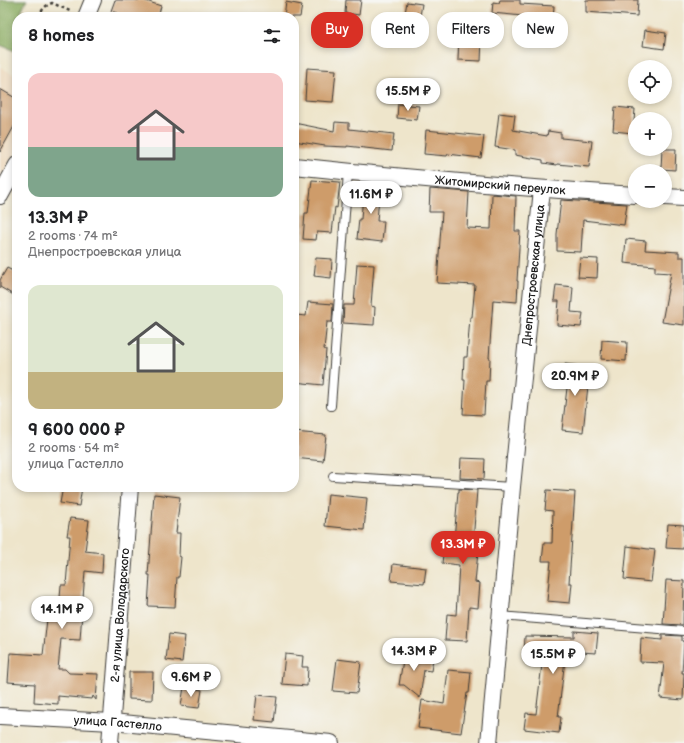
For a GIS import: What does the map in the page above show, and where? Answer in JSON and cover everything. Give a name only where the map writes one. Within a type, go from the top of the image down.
[{"type":"street","points":[[85,12],[93,0]]},
{"type":"street","name":"Житомирский переулок","points":[[299,167],[542,189],[628,195]]},
{"type":"street","points":[[0,196],[12,174]]},
{"type":"street","name":"Днепростроевская улица","points":[[489,743],[512,487],[542,189]]},
{"type":"street","points":[[672,197],[684,198]]},
{"type":"street","name":"2-я улица Володарского","points":[[110,743],[130,492]]},
{"type":"street","name":"улица Гастелло","points":[[0,716],[112,722],[331,743]]},
{"type":"lane","points":[[331,406],[348,172]]},
{"type":"lane","points":[[333,476],[512,487]]},
{"type":"lane","points":[[501,616],[684,631]]},
{"type":"path","points":[[41,12],[42,9],[51,2],[73,12]]},
{"type":"shaded area","points":[[0,67],[12,73],[12,157],[0,181]]},
{"type":"green space","points":[[0,0],[27,0],[22,12],[12,12],[12,50],[0,45]]},
{"type":"building","points":[[115,0],[143,0],[161,6],[159,12],[111,11]]},
{"type":"building","points":[[346,0],[361,0],[359,12],[345,12]]},
{"type":"building","points":[[500,0],[520,0],[520,4],[554,6],[554,12],[512,12],[512,15],[504,14],[504,12],[492,12],[493,2],[499,3]]},
{"type":"building","points":[[586,0],[638,0],[637,16],[586,12]]},
{"type":"building","points":[[286,2],[302,5],[300,17],[299,12],[285,12]]},
{"type":"building","points":[[407,2],[422,4],[421,12],[405,12]]},
{"type":"building","points":[[645,30],[666,33],[664,49],[643,46]]},
{"type":"building","points":[[458,48],[482,48],[481,61],[458,60]]},
{"type":"building","points":[[307,68],[336,70],[333,102],[305,100]]},
{"type":"building","points":[[0,89],[12,96],[12,130],[0,152]]},
{"type":"building","points":[[398,104],[419,106],[417,120],[397,118]]},
{"type":"building","points":[[615,107],[635,109],[635,112],[628,112],[628,132],[613,131]]},
{"type":"building","points":[[499,113],[515,115],[513,130],[547,136],[548,131],[561,133],[561,138],[592,141],[589,167],[543,163],[543,160],[515,155],[515,150],[495,147]]},
{"type":"building","points":[[335,122],[349,123],[349,129],[394,134],[392,151],[347,146],[325,146],[299,142],[299,124],[334,131]]},
{"type":"building","points":[[426,130],[484,136],[481,158],[448,154],[447,156],[424,154]]},
{"type":"building","points":[[672,149],[676,149],[675,170],[672,170],[672,164],[661,164],[662,156],[672,156]]},
{"type":"building","points":[[312,180],[340,182],[332,233],[317,232],[316,240],[303,239],[305,213],[308,213]]},
{"type":"building","points":[[364,183],[380,184],[377,221],[384,221],[382,242],[357,239],[359,219],[361,219]]},
{"type":"building","points":[[430,189],[469,192],[467,228],[491,229],[492,194],[516,196],[515,231],[520,231],[517,302],[493,300],[489,381],[486,381],[484,415],[463,414],[465,380],[463,380],[464,357],[467,357],[470,317],[472,317],[475,285],[437,283],[442,212],[429,212]]},
{"type":"building","points":[[561,200],[627,204],[624,225],[583,220],[581,252],[557,251],[557,234]]},
{"type":"building","points":[[626,239],[646,241],[645,250],[679,252],[679,257],[684,257],[684,325],[662,322],[671,273],[655,272],[655,266],[624,263]]},
{"type":"building","points":[[316,258],[332,259],[331,278],[314,276]]},
{"type":"building","points":[[580,258],[598,259],[597,278],[578,277]]},
{"type":"building","points":[[357,264],[374,265],[371,306],[375,307],[374,325],[343,323],[344,305],[354,305]]},
{"type":"building","points":[[7,268],[12,270],[12,294],[0,287],[0,280]]},
{"type":"building","points":[[556,285],[573,287],[571,312],[583,313],[581,327],[557,325],[559,301],[554,301]]},
{"type":"building","points":[[308,302],[333,304],[332,322],[327,322],[324,349],[326,350],[323,385],[299,383],[299,315],[306,316]]},
{"type":"building","points":[[602,340],[627,342],[626,361],[601,359]]},
{"type":"building","points":[[565,364],[590,367],[583,432],[562,430],[567,388],[563,387]]},
{"type":"building","points":[[299,432],[326,435],[323,461],[299,459]]},
{"type":"building","points":[[461,458],[485,459],[484,479],[460,478]]},
{"type":"building","points":[[459,489],[477,490],[473,542],[479,542],[475,582],[480,583],[478,608],[469,607],[467,641],[445,640],[447,614],[456,615],[459,565],[442,563],[445,539],[454,540]]},
{"type":"building","points":[[547,490],[575,492],[569,583],[572,583],[570,603],[547,601],[551,561],[542,561],[544,543],[552,543],[553,511],[545,510]]},
{"type":"building","points":[[62,492],[81,492],[79,506],[60,503]]},
{"type":"building","points":[[154,494],[180,497],[176,533],[180,533],[179,556],[181,557],[179,577],[177,577],[175,607],[148,606],[150,575],[148,575]]},
{"type":"building","points":[[328,494],[367,498],[364,530],[325,526]]},
{"type":"building","points":[[70,518],[89,520],[85,551],[103,553],[102,573],[85,571],[80,640],[61,639],[58,669],[65,669],[69,673],[98,674],[96,700],[93,696],[92,699],[58,696],[58,704],[34,702],[35,684],[8,682],[10,653],[43,655],[48,610],[59,611],[61,585],[66,585],[70,536],[67,536]]},
{"type":"building","points":[[668,524],[684,525],[683,549],[666,548]]},
{"type":"building","points":[[627,546],[655,550],[651,582],[624,579]]},
{"type":"building","points":[[393,564],[426,568],[424,584],[391,581]]},
{"type":"building","points":[[666,580],[684,581],[683,625],[663,624]]},
{"type":"building","points":[[574,631],[598,633],[596,653],[566,651],[558,717],[561,717],[559,733],[524,729],[526,713],[536,714],[543,656],[524,656],[525,636],[574,637]]},
{"type":"building","points":[[169,634],[185,636],[182,662],[166,660]]},
{"type":"building","points":[[662,635],[682,636],[682,641],[684,642],[682,673],[684,673],[683,700],[660,698],[664,663],[640,662],[641,638],[662,640]]},
{"type":"building","points":[[285,654],[303,656],[302,667],[308,667],[307,686],[282,684]]},
{"type":"building","points":[[404,654],[433,659],[431,671],[424,670],[420,698],[404,685],[399,685]]},
{"type":"building","points":[[337,659],[361,662],[357,693],[333,691]]},
{"type":"building","points":[[448,670],[471,672],[469,693],[467,693],[461,733],[418,728],[422,700],[444,704]]},
{"type":"building","points":[[129,672],[153,672],[152,700],[129,699]]},
{"type":"building","points":[[184,687],[202,690],[199,708],[181,706]]},
{"type":"building","points":[[257,695],[277,697],[274,722],[254,720]]}]
